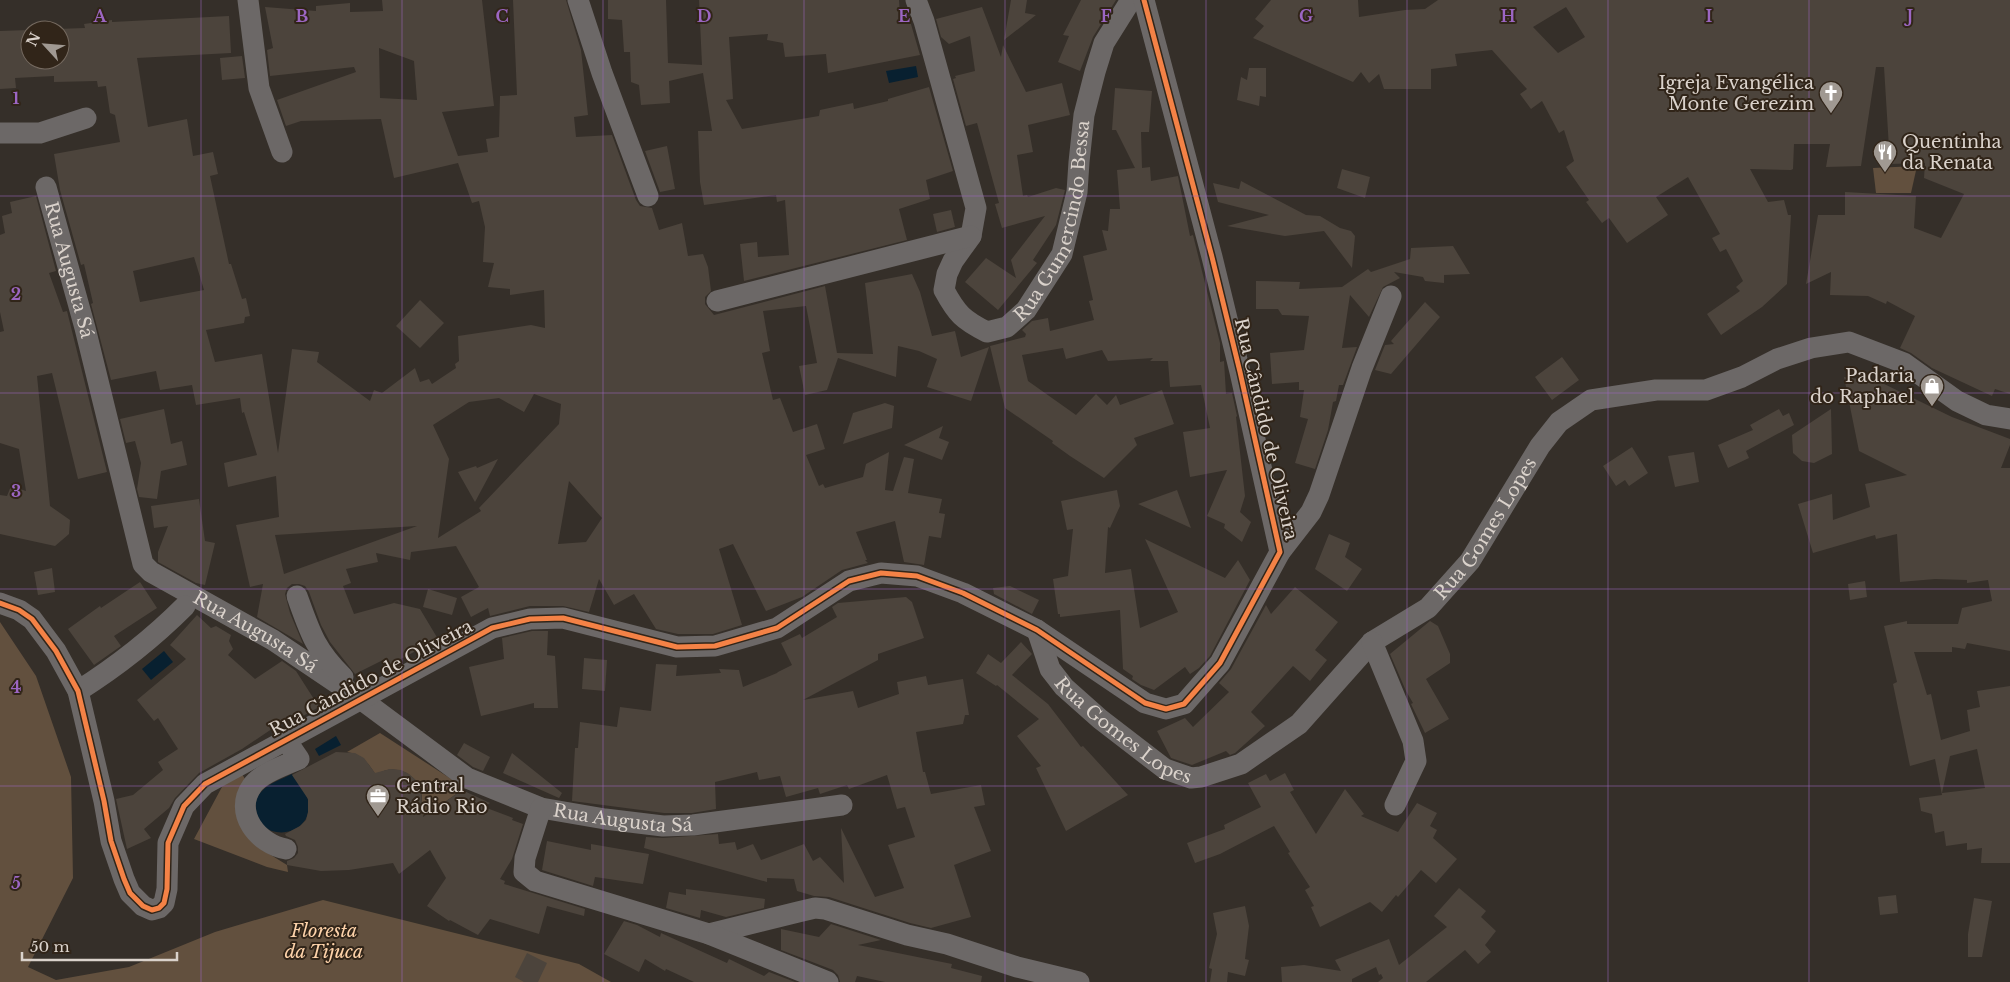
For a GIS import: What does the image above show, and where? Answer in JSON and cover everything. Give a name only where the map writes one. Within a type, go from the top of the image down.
[{"type":"street","points":[[248,0],[259,88],[282,152]]},
{"type":"street","points":[[578,0],[602,74],[648,196]]},
{"type":"street","name":"Rua Gumercindo Bessa","points":[[916,0],[924,22],[976,208],[971,236],[953,262],[947,274],[944,290],[953,308],[966,321],[987,332],[1007,328],[1026,310],[1062,254],[1077,192],[1078,162],[1084,114],[1095,72],[1104,43],[1131,0]]},
{"type":"street","name":"Rua Cândido de Oliveira","points":[[0,603],[19,610],[32,619],[56,651],[78,691],[104,801],[111,841],[118,864],[130,893],[143,906],[152,910],[159,908],[164,903],[167,889],[168,843],[184,806],[205,784],[492,628],[530,619],[563,618],[677,647],[715,646],[777,628],[849,581],[881,573],[917,576],[963,593],[1038,630],[1145,703],[1166,708],[1184,704],[1220,663],[1280,552],[1214,266],[1144,0]]},
{"type":"street","points":[[1,133],[40,133],[86,118]]},
{"type":"street","name":"Rua Augusta Sá","points":[[46,187],[85,328],[143,564],[151,572],[273,640],[366,698],[467,778],[541,808],[605,820],[663,826],[693,825],[842,805]]},
{"type":"street","points":[[716,301],[971,236]]},
{"type":"street","points":[[1280,552],[1311,512],[1319,495],[1362,368],[1391,296]]},
{"type":"street","name":"Rua Gomes Lopes","points":[[1038,630],[1050,669],[1064,687],[1100,719],[1165,769],[1191,778],[1201,777],[1241,764],[1299,724],[1372,642],[1428,608],[1470,561],[1540,446],[1559,422],[1591,400],[1656,390],[1706,390],[1742,377],[1777,359],[1811,348],[1849,342],[1904,363],[1957,401],[1986,415],[2010,419]]},
{"type":"street","points":[[297,596],[314,642],[322,655],[366,698]]},
{"type":"street","points":[[78,691],[100,677],[167,624],[185,606]]},
{"type":"street","points":[[1372,642],[1413,741],[1416,761],[1395,805]]},
{"type":"street","points":[[286,740],[299,759],[262,777],[252,785],[245,806],[247,819],[259,836],[270,843],[286,849]]},
{"type":"street","points":[[541,808],[525,858],[524,872],[535,881],[709,934],[828,982]]},
{"type":"street","points":[[709,934],[815,908],[824,908],[907,935],[947,944],[1017,967],[1079,982]]},
{"type":"green space","points":[[1917,166],[1911,193],[1876,193],[1873,168]]},
{"type":"green space","name":"Floresta da Tijuca","points":[[0,622],[36,676],[71,777],[73,878],[28,967],[56,980],[129,967],[215,932],[323,900],[579,964],[611,982],[0,982]]},
{"type":"green space","points":[[380,733],[465,788],[428,811],[409,828],[418,814],[422,803],[421,791],[417,783],[412,777],[399,770],[391,769],[376,775],[361,757],[347,752]]},
{"type":"green space","points":[[240,771],[247,782],[258,847],[287,865],[288,872],[267,867],[194,839],[223,785]]},
{"type":"water","points":[[916,66],[918,77],[889,83],[886,71]]},
{"type":"water","points":[[164,651],[173,662],[151,680],[142,669]]},
{"type":"water","points":[[336,736],[341,745],[319,756],[315,749]]},
{"type":"water","points":[[292,774],[307,797],[308,813],[303,822],[295,829],[275,832],[266,828],[259,820],[256,806],[257,799],[260,793],[268,786]]},
{"type":"building","points":[[382,0],[482,0],[494,106],[442,112],[458,156],[488,152],[486,139],[499,137],[500,96],[517,95],[513,0],[566,0],[581,50],[588,115],[574,117],[576,137],[612,135],[636,200],[640,206],[652,208],[659,230],[682,223],[688,256],[703,254],[708,267],[711,291],[705,297],[705,304],[714,315],[825,286],[837,353],[873,354],[865,283],[912,274],[920,292],[932,336],[955,331],[961,357],[989,347],[971,401],[927,387],[937,359],[919,351],[898,346],[896,377],[838,358],[827,390],[805,395],[799,366],[817,363],[806,306],[763,311],[770,351],[762,353],[773,400],[780,398],[793,432],[817,424],[825,449],[806,455],[819,486],[823,484],[825,488],[863,477],[866,464],[889,452],[885,490],[893,491],[904,457],[914,459],[908,493],[942,499],[939,513],[945,514],[941,538],[929,536],[924,565],[904,562],[895,521],[856,532],[867,560],[865,560],[868,563],[842,570],[802,597],[766,611],[733,544],[719,549],[742,625],[713,634],[678,634],[656,629],[634,594],[614,605],[599,579],[589,612],[563,606],[530,606],[490,616],[488,608],[471,617],[461,597],[479,587],[456,546],[411,552],[410,560],[376,553],[378,562],[346,569],[351,583],[343,586],[354,614],[394,603],[420,609],[438,639],[386,667],[383,660],[355,674],[330,642],[305,586],[292,584],[287,588],[285,594],[290,613],[303,644],[257,617],[263,584],[250,587],[236,525],[279,517],[276,476],[228,487],[224,463],[257,455],[244,412],[242,413],[240,398],[196,405],[192,385],[160,390],[156,371],[111,380],[91,304],[93,303],[84,264],[81,265],[60,190],[54,154],[120,142],[115,115],[110,113],[106,86],[98,87],[97,81],[54,82],[54,76],[15,78],[16,88],[0,89],[0,31],[20,30],[20,70],[70,70],[70,29],[85,28],[84,24],[112,20],[112,22],[229,16],[231,53],[137,58],[148,127],[187,119],[193,156],[213,152],[218,174],[210,176],[229,264],[231,264],[242,299],[246,298],[250,316],[245,317],[244,323],[206,330],[215,362],[262,354],[278,453],[292,349],[319,352],[317,362],[370,401],[374,390],[382,393],[415,368],[420,382],[429,379],[432,384],[456,368],[455,364],[459,361],[458,336],[531,325],[545,328],[544,290],[510,295],[510,289],[488,287],[494,263],[483,262],[485,227],[479,201],[472,203],[458,163],[394,178],[381,119],[301,121],[286,126],[277,100],[356,72],[354,67],[270,76],[267,50],[273,48],[265,7],[316,11],[316,6],[350,3],[350,12],[383,11]],"holes":[[[379,48],[414,61],[417,100],[380,98]],[[194,257],[204,290],[140,302],[133,271]],[[534,394],[561,404],[559,424],[479,508],[481,511],[438,538],[449,459],[433,425],[469,402],[499,398],[524,412]],[[569,481],[602,518],[586,542],[558,544]],[[417,526],[284,574],[275,535]]]},
{"type":"building","points":[[608,0],[666,0],[668,63],[702,65],[699,0],[899,0],[900,15],[908,14],[920,55],[828,73],[826,54],[785,57],[783,43],[767,40],[768,34],[729,37],[733,99],[726,100],[742,129],[819,116],[820,110],[853,103],[854,109],[888,101],[888,99],[929,87],[953,171],[926,180],[930,199],[899,209],[907,240],[744,281],[740,244],[757,242],[758,257],[789,255],[785,200],[777,202],[776,195],[704,205],[700,182],[698,131],[712,131],[703,73],[669,81],[670,103],[641,105],[639,85],[631,82],[630,52],[624,52],[622,20],[608,19]]},
{"type":"building","points":[[1011,0],[1027,0],[1025,13],[1036,15],[1004,40]]},
{"type":"building","points":[[1081,0],[1116,0],[1093,37],[1080,71],[1058,62],[1069,36],[1063,35]]},
{"type":"building","points":[[1271,0],[1358,0],[1359,17],[1425,9],[1438,0],[2010,0],[2010,394],[1995,389],[1992,396],[1932,368],[1911,353],[1900,348],[1915,316],[1887,301],[1886,304],[1868,296],[1830,295],[1831,272],[1806,284],[1818,215],[1845,215],[1845,192],[1916,196],[1914,228],[1941,238],[1964,194],[1924,178],[1925,163],[1890,164],[1884,67],[1876,67],[1861,166],[1826,167],[1830,144],[1794,144],[1793,169],[1750,169],[1768,202],[1784,200],[1788,215],[1791,215],[1787,284],[1762,307],[1721,335],[1707,314],[1740,291],[1736,287],[1743,281],[1726,249],[1720,252],[1712,238],[1720,234],[1688,177],[1656,197],[1668,215],[1627,243],[1609,218],[1602,223],[1586,202],[1589,200],[1566,167],[1574,161],[1564,130],[1559,133],[1542,101],[1531,109],[1520,94],[1527,89],[1492,50],[1455,54],[1457,66],[1431,69],[1431,89],[1384,89],[1379,74],[1369,83],[1361,72],[1353,82],[1253,38],[1264,26],[1255,19]],"holes":[[[1566,7],[1585,37],[1558,53],[1533,27]]]},
{"type":"building","points":[[982,7],[1001,57],[1003,45],[1026,92],[1062,83],[1070,115],[1028,125],[1033,152],[1017,155],[1023,196],[1027,195],[1028,197],[1056,188],[1065,190],[1056,225],[1033,260],[1037,263],[998,310],[965,282],[986,258],[1016,278],[1011,260],[1045,216],[1002,228],[995,204],[999,203],[977,123],[966,126],[953,79],[956,78],[955,76],[975,71],[970,36],[949,44],[941,37],[936,19]]},
{"type":"building","points":[[242,56],[245,78],[222,80],[220,58]]},
{"type":"building","points":[[1249,68],[1266,68],[1266,97],[1260,96],[1259,106],[1237,100],[1241,77],[1247,80]]},
{"type":"building","points":[[1115,88],[1152,91],[1149,132],[1141,132],[1142,168],[1150,167],[1151,181],[1178,176],[1190,236],[1193,235],[1220,343],[1220,362],[1224,361],[1226,394],[1232,393],[1237,416],[1245,496],[1240,512],[1251,522],[1242,542],[1224,528],[1225,524],[1207,516],[1227,470],[1190,477],[1183,432],[1210,428],[1201,385],[1170,387],[1168,361],[1150,361],[1153,358],[1108,361],[1102,350],[1066,359],[1063,348],[1022,355],[1028,381],[1076,415],[1096,394],[1107,405],[1116,395],[1120,405],[1162,390],[1174,424],[1134,438],[1137,445],[1104,478],[1070,456],[1052,443],[1053,441],[1005,408],[990,346],[1025,337],[1026,334],[1022,330],[1032,321],[1048,318],[1050,331],[1094,320],[1089,301],[1093,300],[1083,256],[1107,250],[1102,230],[1108,231],[1110,209],[1120,209],[1117,170],[1135,168],[1116,130],[1112,130]]},
{"type":"building","points":[[667,146],[675,189],[660,192],[645,151]]},
{"type":"building","points":[[1342,169],[1370,177],[1365,198],[1337,188]]},
{"type":"building","points":[[1241,181],[1306,215],[1320,216],[1340,228],[1351,231],[1355,236],[1352,268],[1324,231],[1285,236],[1227,226],[1269,215],[1218,202],[1213,183],[1239,189]]},
{"type":"building","points":[[36,196],[56,271],[49,273],[63,312],[67,311],[107,472],[78,479],[52,373],[37,376],[50,506],[70,520],[69,534],[55,546],[0,534],[0,495],[7,496],[11,486],[26,491],[19,449],[0,443],[0,332],[4,331],[0,312],[0,235],[5,233],[2,216],[12,213],[10,202]]},
{"type":"building","points":[[951,210],[955,227],[937,232],[933,214]]},
{"type":"building","points":[[1453,246],[1470,274],[1444,275],[1444,283],[1425,281],[1423,277],[1394,272],[1400,278],[1383,287],[1369,317],[1350,295],[1342,348],[1357,347],[1343,385],[1339,385],[1336,401],[1333,402],[1328,430],[1315,469],[1295,463],[1308,419],[1300,417],[1304,390],[1299,390],[1299,382],[1272,384],[1270,353],[1304,350],[1309,316],[1282,315],[1278,309],[1256,309],[1256,281],[1300,282],[1299,289],[1342,287],[1368,269],[1371,272],[1410,259],[1411,248]]},
{"type":"building","points":[[420,300],[444,323],[420,348],[396,326]]},
{"type":"building","points":[[1425,302],[1440,317],[1391,374],[1375,370],[1385,345],[1394,344],[1391,341]]},
{"type":"building","points":[[1562,357],[1579,380],[1552,400],[1535,377]]},
{"type":"building","points":[[1844,377],[1880,382],[1952,417],[2010,439],[2010,445],[2001,468],[2010,468],[2010,651],[1967,643],[1965,649],[1952,647],[1952,652],[1914,652],[1927,695],[1931,694],[1941,740],[1970,731],[1967,710],[1980,707],[1977,691],[2010,686],[2010,863],[1981,863],[1982,848],[1967,850],[1967,843],[1946,846],[1944,831],[1935,833],[1932,814],[1921,811],[1919,798],[1942,795],[1935,759],[1910,766],[1893,684],[1897,682],[1884,626],[1907,621],[1907,624],[1958,624],[1962,608],[1992,601],[1988,580],[1967,583],[1967,580],[1935,579],[1900,582],[1897,534],[1876,539],[1875,535],[1813,553],[1798,504],[1832,494],[1833,520],[1870,507],[1865,484],[1907,475],[1859,451]],"holes":[[[1977,749],[1985,788],[1942,793],[1950,756]]]},
{"type":"building","points":[[885,403],[894,406],[892,428],[843,444],[853,413]]},
{"type":"building","points":[[164,409],[171,444],[182,441],[187,465],[161,471],[157,499],[139,497],[137,489],[141,463],[135,441],[126,443],[120,419]]},
{"type":"building","points":[[1779,409],[1783,416],[1789,413],[1794,425],[1746,451],[1749,458],[1728,468],[1718,445],[1753,430],[1750,425]]},
{"type":"building","points":[[1831,409],[1832,454],[1814,463],[1802,461],[1793,453],[1792,435]]},
{"type":"building","points":[[943,426],[939,438],[949,442],[942,460],[904,445]]},
{"type":"building","points":[[1632,447],[1648,473],[1629,486],[1625,480],[1616,486],[1603,466]]},
{"type":"building","points":[[1694,452],[1699,482],[1675,487],[1668,456]]},
{"type":"building","points":[[498,459],[475,502],[458,472],[476,466],[477,468]]},
{"type":"building","points":[[1117,490],[1120,506],[1110,528],[1108,527],[1105,573],[1131,569],[1140,628],[1178,612],[1145,539],[1225,578],[1238,560],[1250,580],[1210,656],[1199,668],[1190,674],[1185,667],[1154,690],[1132,679],[1133,676],[1123,669],[1120,610],[1060,617],[1060,614],[1058,614],[1053,579],[1068,576],[1073,529],[1067,530],[1061,501]]},
{"type":"building","points":[[1177,490],[1191,528],[1138,504]]},
{"type":"building","points":[[199,499],[205,541],[215,543],[205,585],[196,583],[158,562],[158,552],[168,526],[154,528],[151,506]]},
{"type":"building","points":[[1329,534],[1350,543],[1345,557],[1362,569],[1347,591],[1315,569]]},
{"type":"building","points":[[52,568],[55,592],[38,595],[34,572]]},
{"type":"building","points":[[1865,581],[1867,597],[1850,600],[1848,584]]},
{"type":"building","points":[[140,582],[157,608],[114,636],[121,646],[94,665],[68,629],[100,606],[101,608]]},
{"type":"building","points":[[1010,586],[1039,600],[1032,614],[994,594],[993,588]]},
{"type":"building","points":[[1295,587],[1338,622],[1315,650],[1327,660],[1310,681],[1293,666],[1251,712],[1265,726],[1235,753],[1230,755],[1226,751],[1192,765],[1171,758],[1157,731],[1185,718],[1193,727],[1229,692],[1219,683],[1231,669],[1266,605],[1271,614]]},
{"type":"building","points":[[428,589],[457,598],[452,615],[423,607]]},
{"type":"building","points":[[906,597],[912,602],[924,638],[878,654],[878,660],[803,700],[853,691],[858,708],[899,694],[897,682],[926,676],[928,685],[963,679],[969,715],[965,715],[963,724],[916,732],[923,772],[925,772],[931,794],[981,785],[985,805],[974,807],[991,851],[954,865],[971,917],[931,928],[829,897],[814,896],[797,891],[794,879],[767,878],[767,882],[644,848],[646,837],[663,838],[718,834],[719,844],[735,842],[737,850],[753,844],[761,860],[804,844],[813,861],[820,857],[844,883],[841,828],[875,897],[904,888],[888,845],[915,837],[905,807],[897,809],[887,775],[849,789],[847,785],[820,794],[818,788],[786,797],[780,776],[759,780],[757,772],[715,782],[716,809],[692,813],[664,813],[572,801],[575,748],[578,748],[580,722],[617,727],[620,707],[651,711],[656,664],[677,665],[676,676],[721,673],[719,669],[739,670],[743,687],[792,665],[781,643],[800,634],[802,638],[837,617],[832,607],[838,603]]},
{"type":"building","points":[[197,615],[211,628],[216,626],[231,635],[229,641],[233,649],[228,655],[255,679],[282,661],[296,671],[319,707],[294,721],[291,716],[242,749],[199,773],[175,798],[169,808],[144,829],[151,838],[127,849],[116,799],[133,795],[163,770],[158,762],[178,749],[158,718],[154,721],[137,700],[186,659],[170,645]]},
{"type":"building","points":[[1430,621],[1438,626],[1450,654],[1450,663],[1426,679],[1449,719],[1425,733],[1390,654]]},
{"type":"building","points":[[532,631],[548,631],[547,655],[555,656],[558,708],[534,708],[534,703],[481,716],[469,667],[504,659],[502,638]]},
{"type":"building","points":[[1021,642],[1032,654],[1012,675],[1048,704],[1081,747],[1083,746],[1128,795],[1066,831],[1036,768],[1041,766],[1017,736],[1039,719],[997,685],[976,673],[988,654],[1001,663]]},
{"type":"building","points":[[584,658],[607,660],[605,691],[582,689]]},
{"type":"building","points":[[464,743],[490,757],[483,771],[473,767],[457,755]]},
{"type":"building","points":[[336,752],[355,753],[364,758],[375,773],[390,769],[401,770],[409,774],[417,781],[421,790],[423,817],[462,790],[490,803],[484,807],[513,818],[512,820],[523,824],[512,859],[500,879],[505,881],[504,884],[585,909],[584,916],[547,906],[539,934],[490,919],[478,935],[449,921],[427,906],[446,878],[430,850],[399,874],[393,863],[349,870],[321,871],[287,865],[287,861],[294,858],[298,853],[298,847],[295,840],[285,834],[300,826],[306,820],[308,812],[308,799],[292,775]]},
{"type":"building","points":[[512,753],[562,793],[559,798],[503,773]]},
{"type":"building","points":[[1285,773],[1294,790],[1290,792],[1316,834],[1345,789],[1364,814],[1361,816],[1398,832],[1417,803],[1437,813],[1430,826],[1437,830],[1433,838],[1457,859],[1436,883],[1421,870],[1398,897],[1396,895],[1382,912],[1370,902],[1320,927],[1311,907],[1314,906],[1305,890],[1310,887],[1288,853],[1290,852],[1274,826],[1220,854],[1195,863],[1187,843],[1225,829],[1224,825],[1261,807],[1248,783],[1266,774],[1270,781]]},
{"type":"building","points":[[547,841],[591,850],[591,844],[649,854],[643,884],[595,877],[593,886],[542,870]]},
{"type":"building","points":[[1459,888],[1486,911],[1481,917],[1496,931],[1485,945],[1491,952],[1478,964],[1465,950],[1426,982],[1378,982],[1383,978],[1381,974],[1379,975],[1376,967],[1352,979],[1352,982],[1282,982],[1281,967],[1304,965],[1341,971],[1335,960],[1389,939],[1399,965],[1447,927],[1434,916]]},
{"type":"building","points":[[686,889],[765,899],[764,908],[726,917],[701,910],[700,918],[666,908],[669,892],[686,895]]},
{"type":"building","points":[[1896,895],[1898,913],[1880,915],[1878,897]]},
{"type":"building","points":[[1974,898],[1992,901],[1982,957],[1968,957],[1968,934]]},
{"type":"building","points":[[1245,906],[1249,926],[1245,959],[1249,960],[1245,976],[1228,972],[1227,982],[1210,982],[1212,969],[1209,968],[1217,934],[1213,913]]},
{"type":"building","points":[[624,921],[637,925],[660,937],[661,933],[727,963],[729,959],[764,976],[769,972],[795,982],[694,982],[666,969],[665,971],[645,959],[639,972],[604,954]]},
{"type":"building","points":[[831,924],[881,940],[858,945],[952,964],[951,968],[982,976],[981,982],[885,982],[857,976],[855,982],[840,982],[838,975],[833,970],[781,950],[781,929],[819,937]]},
{"type":"building","points":[[527,953],[547,963],[538,982],[524,982],[515,977]]},
{"type":"cycle path","points":[[0,603],[19,610],[32,619],[56,651],[78,691],[104,801],[111,841],[130,893],[143,906],[152,910],[159,908],[164,903],[167,889],[168,843],[184,806],[205,784],[492,628],[530,619],[563,618],[677,647],[715,646],[777,628],[849,581],[881,573],[917,576],[963,593],[1037,630],[1145,703],[1166,709],[1184,704],[1220,663],[1280,552],[1212,257],[1144,0]]},
{"type":"place","name":"Igreja Evangélica Monte Gerezim","points":[[1831,114]]},
{"type":"place","name":"Quentinha da Renata","points":[[1885,173]]},
{"type":"place","name":"Padaria do Raphael","points":[[1932,407]]},
{"type":"place","name":"Central Rádio Rio","points":[[378,817]]}]
